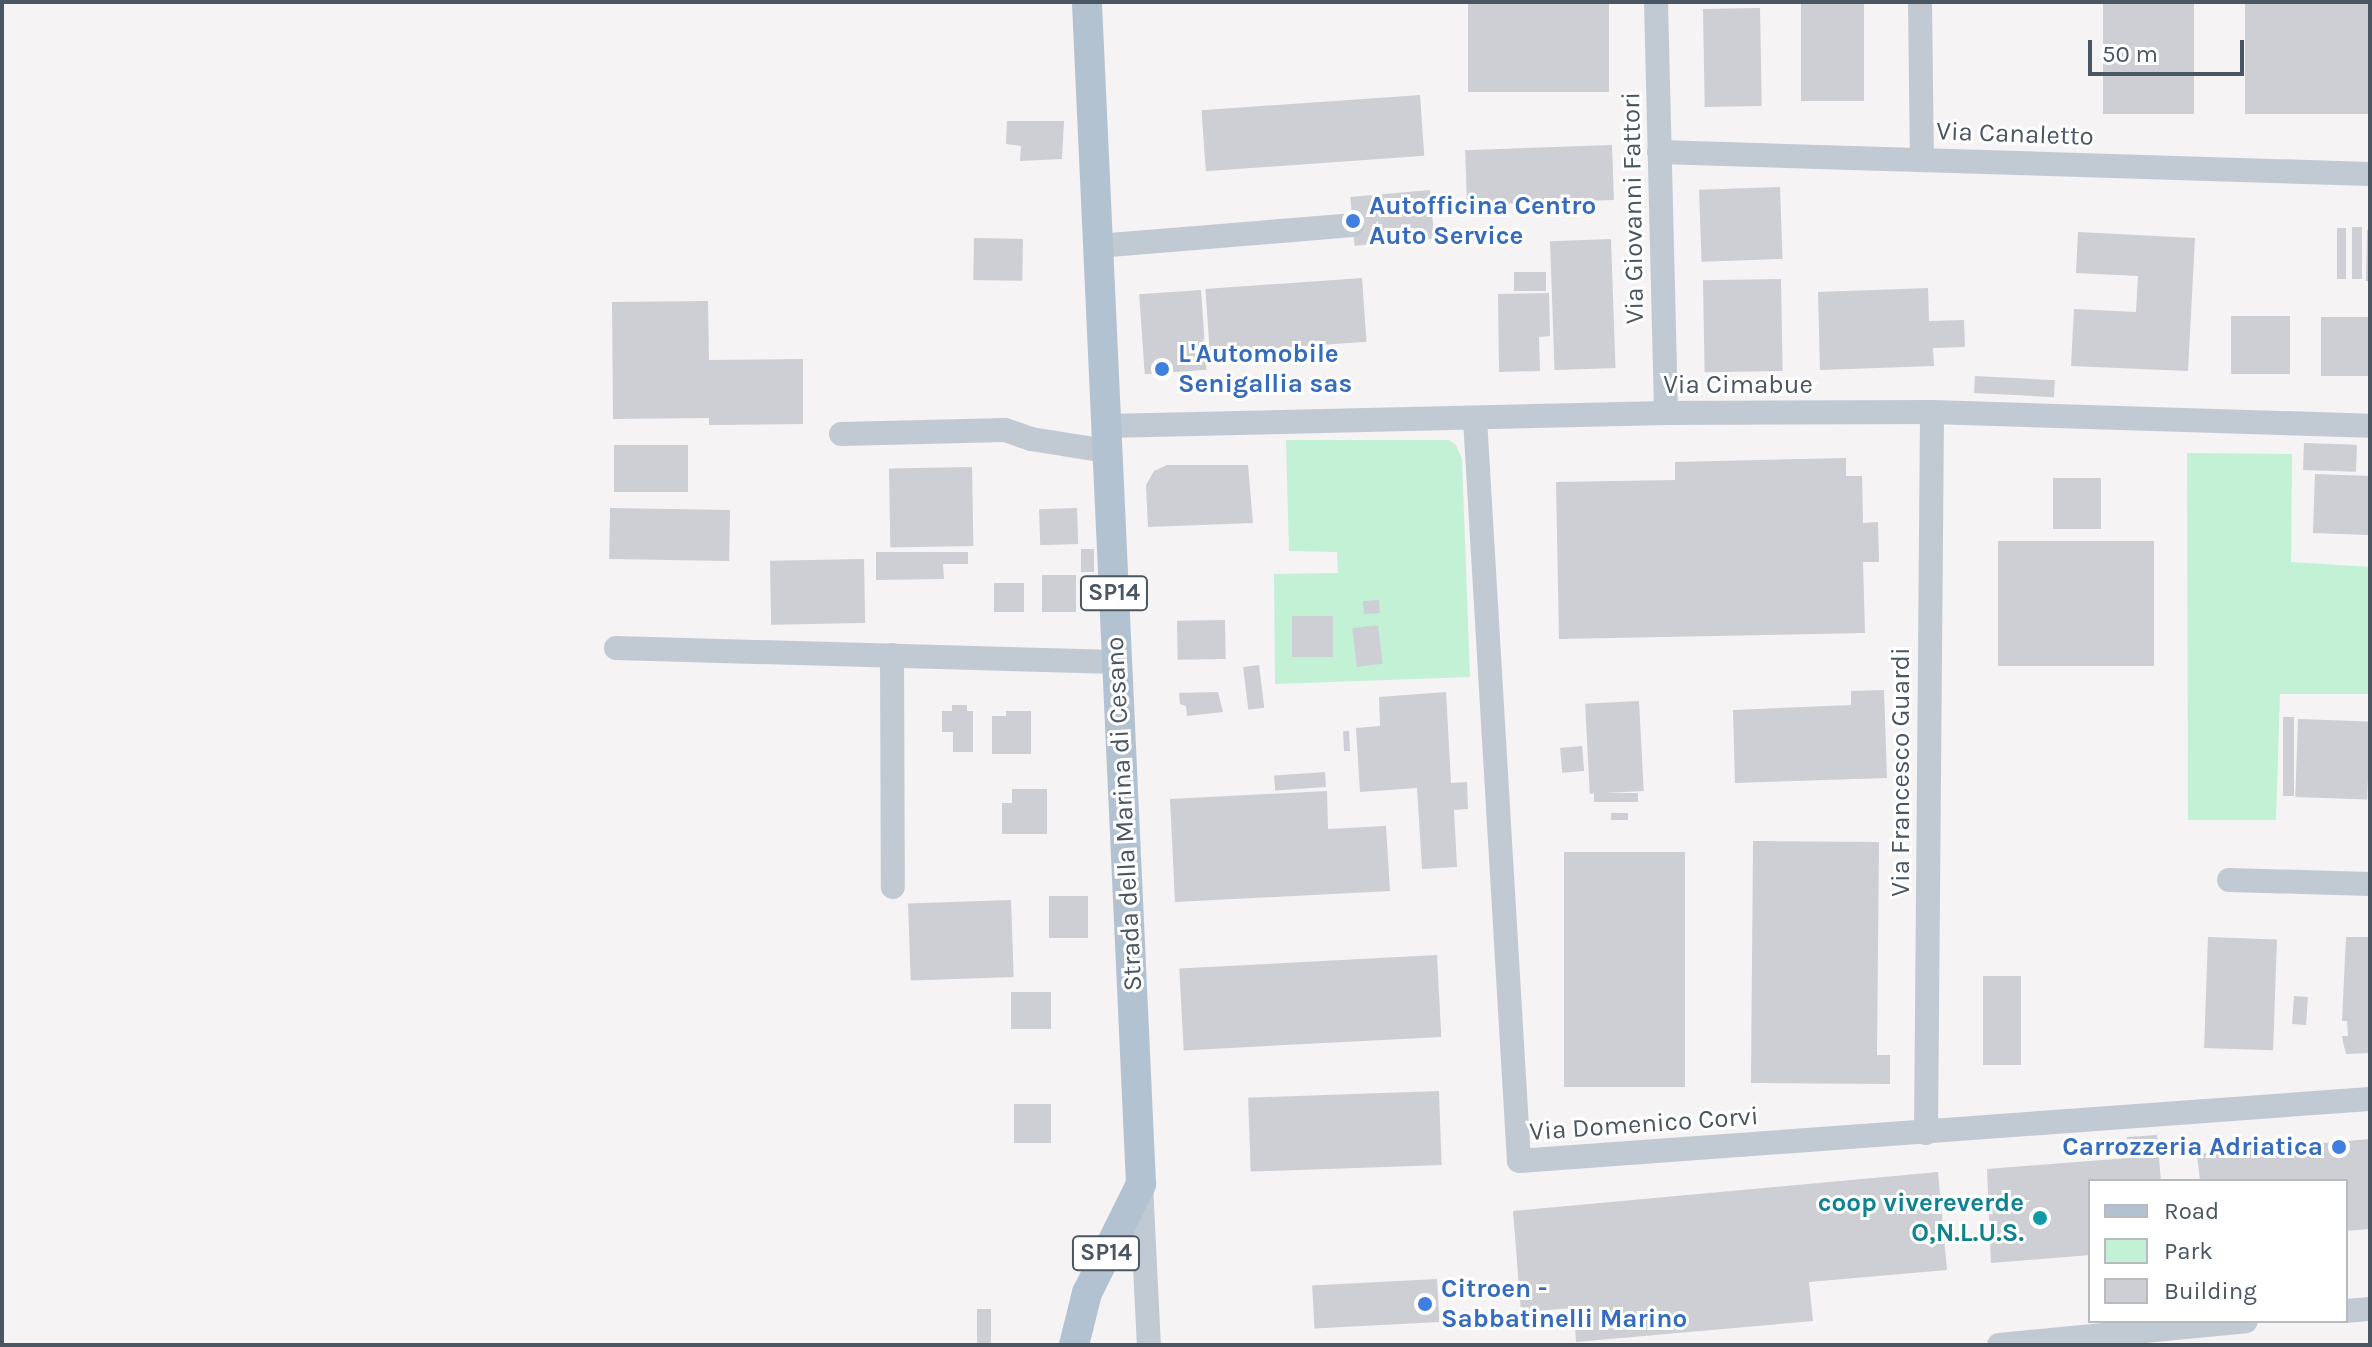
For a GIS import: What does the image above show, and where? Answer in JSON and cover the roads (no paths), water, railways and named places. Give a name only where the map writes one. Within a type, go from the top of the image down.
[{"type":"main road","name":"Strada della Marina di Cesano","points":[[1081,1339],[1087,1293],[1141,1184],[1087,2]]},
{"type":"street","name":"Via Giovanni Fattori","points":[[1656,2],[1666,413]]},
{"type":"street","points":[[1920,2],[1922,159]]},
{"type":"street","name":"Via Canaletto","points":[[1659,152],[2370,174]]},
{"type":"street","points":[[1098,246],[1352,225]]},
{"type":"street","name":"Via Cimabue","points":[[841,434],[1005,430],[1052,444],[1107,438],[1475,419],[1666,413],[1932,412],[2370,426]]},
{"type":"street","name":"Via Francesco Guardi","points":[[1926,1133],[1932,412]]},
{"type":"street","name":"Via Domenico Corvi","points":[[1475,419],[1519,1161],[2370,1099]]},
{"type":"street","points":[[616,648],[1117,662]]},
{"type":"street","points":[[892,655],[893,887]]},
{"type":"street","points":[[2229,880],[2370,884]]},
{"type":"street","points":[[1141,1184],[1149,1345]]},
{"type":"street","points":[[1999,1345],[2234,1330]]},
{"type":"place","name":"Autofficina Centro Auto Service","points":[[1353,221]]},
{"type":"place","name":"L'Automobile Senigallia sas","points":[[1162,369]]},
{"type":"place","name":"Carrozzeria Adriatica","points":[[2339,1147]]},
{"type":"place","name":"coop vivereverde O,N.L.U.S.","points":[[2040,1218]]},
{"type":"place","name":"Citroen - Sabbatinelli Marino","points":[[1425,1304]]}]
